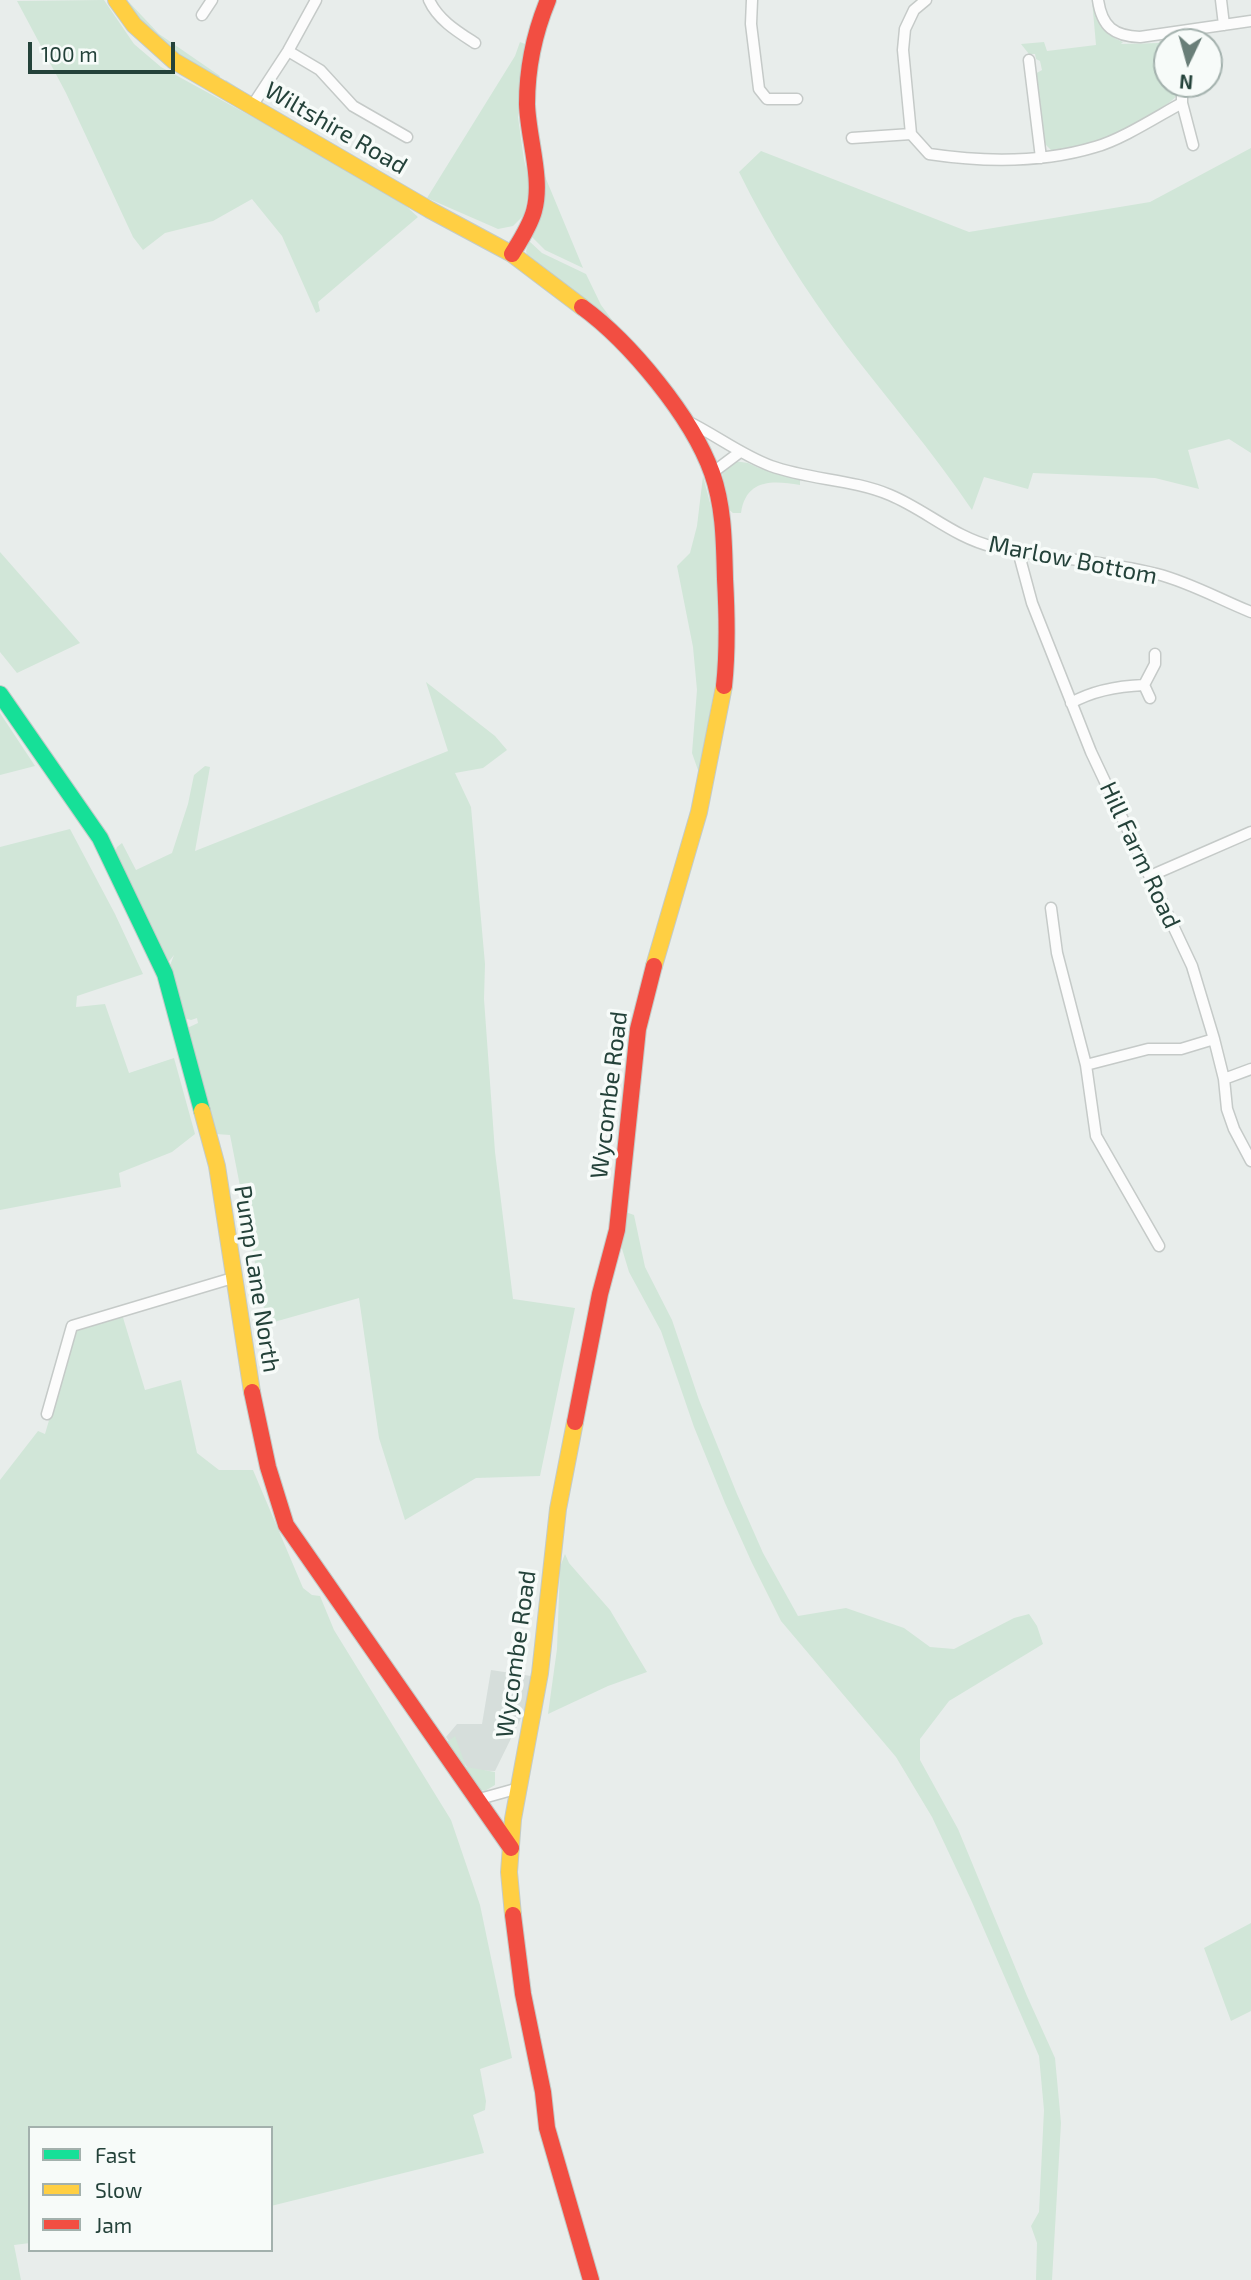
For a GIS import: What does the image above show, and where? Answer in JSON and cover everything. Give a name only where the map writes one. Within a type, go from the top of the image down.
[{"type":"street","name":"Wiltshire Road","points":[[116,0],[134,24],[174,61],[430,211],[512,254]]},
{"type":"street","points":[[202,15],[212,0]]},
{"type":"street","points":[[252,106],[288,51],[316,0]]},
{"type":"street","points":[[429,0],[444,20],[475,43]]},
{"type":"street","points":[[512,254],[525,233],[534,210],[537,186],[526,93],[533,42],[548,0]]},
{"type":"street","points":[[752,0],[751,24],[758,89],[767,99],[797,99]]},
{"type":"street","points":[[926,0],[914,10],[905,29],[903,50],[911,134],[929,154],[964,159],[1041,158],[1097,147],[1182,103]]},
{"type":"street","points":[[1098,0],[1103,19],[1109,27],[1124,36],[1153,37]]},
{"type":"street","points":[[1221,0],[1224,25]]},
{"type":"street","points":[[1213,28],[1251,21]]},
{"type":"street","points":[[288,51],[320,70],[353,106],[407,137]]},
{"type":"street","points":[[1032,64],[1041,158]]},
{"type":"street","points":[[1182,98],[1193,145]]},
{"type":"street","points":[[782,99],[782,112]]},
{"type":"street","points":[[852,138],[911,134]]},
{"type":"street","name":"Wycombe Road","points":[[512,254],[604,323],[660,386],[687,421],[712,473],[723,519],[728,652],[722,698],[699,812],[648,985],[638,1029],[617,1230],[600,1294],[558,1509],[540,1673],[519,1788],[509,1872],[523,1994],[543,2092],[547,2128],[591,2280]]},
{"type":"street","name":"Marlow Bottom","points":[[687,421],[740,452],[771,466],[810,478],[864,486],[891,495],[950,530],[993,547],[1117,565],[1160,575],[1251,612]]},
{"type":"street","points":[[712,473],[740,452]]},
{"type":"street","name":"Hill Farm Road","points":[[1018,551],[1032,603],[1091,752],[1192,966],[1224,1079],[1227,1109],[1251,1161]]},
{"type":"street","points":[[1144,685],[1155,664],[1155,654]]},
{"type":"street","points":[[1071,703],[1084,695],[1115,686],[1144,685]]},
{"type":"street","points":[[1144,685],[1150,698]]},
{"type":"street","name":"Pump Lane North","points":[[0,694],[100,838],[164,974],[217,1166],[251,1386],[268,1467],[286,1525],[511,1848]]},
{"type":"street","points":[[1150,876],[1251,832]]},
{"type":"street","points":[[1055,914],[1057,953],[1074,999],[1096,1136],[1158,1239]]},
{"type":"street","points":[[1086,1065],[1148,1049],[1181,1049],[1214,1039]]},
{"type":"street","points":[[1224,1079],[1251,1069]]},
{"type":"street","points":[[47,1414],[72,1326],[236,1277]]},
{"type":"street","points":[[476,1800],[519,1788]]},
{"type":"shaded area","points":[[491,1670],[531,1676],[527,1706],[495,1771],[469,1770],[446,1737],[457,1724],[482,1724]]},
{"type":"green space","points":[[104,0],[134,44],[161,67],[311,149],[406,206],[418,217],[318,302],[320,311],[316,313],[282,236],[252,199],[213,221],[165,233],[143,250],[133,237],[66,93],[17,1]]},
{"type":"green space","points":[[120,0],[127,0],[159,34],[220,76],[224,82],[226,80],[246,93],[240,94],[169,50]]},
{"type":"green space","points":[[1092,0],[1096,0],[1106,30],[1123,42],[1121,44],[1153,43],[1153,98],[1174,98],[1151,115],[1118,133],[1083,146],[1052,151],[1042,141],[1035,74],[1042,70],[1040,61],[1035,54],[1029,54],[1021,44],[1044,42],[1047,51],[1096,45]]},
{"type":"green space","points":[[520,42],[525,44],[520,72],[518,117],[530,183],[524,215],[513,226],[498,229],[427,198],[515,56]]},
{"type":"green space","points":[[1251,148],[1251,453],[1229,439],[1188,450],[1199,489],[1155,478],[1033,473],[1028,489],[984,477],[972,510],[816,303],[775,239],[739,172],[761,151],[969,232],[1150,202]]},
{"type":"green space","points":[[539,162],[583,268],[545,250],[531,236]]},
{"type":"green space","points":[[529,241],[542,253],[586,274],[601,305],[624,336],[528,258],[526,251]]},
{"type":"green space","points":[[734,461],[800,480],[800,485],[780,482],[762,484],[748,494],[741,513],[733,513],[727,508],[722,472]]},
{"type":"green space","points":[[703,476],[718,534],[719,662],[699,773],[692,753],[697,690],[693,647],[677,566],[690,553],[697,526]]},
{"type":"green space","points":[[0,552],[80,643],[17,673],[0,652]]},
{"type":"green space","points":[[426,682],[495,736],[507,750],[483,768],[455,773],[471,807],[485,964],[484,999],[495,1152],[513,1299],[575,1308],[540,1476],[476,1478],[405,1520],[379,1438],[359,1298],[267,1324],[230,1135],[216,1134],[183,1030],[198,1023],[197,1018],[184,1018],[169,968],[174,955],[167,964],[115,852],[122,843],[136,870],[172,853],[194,775],[205,766],[210,767],[195,851],[448,751]]},
{"type":"green space","points":[[0,713],[35,766],[0,775]]},
{"type":"green space","points":[[70,829],[143,974],[77,996],[76,1007],[105,1004],[129,1073],[174,1058],[195,1134],[172,1152],[119,1173],[121,1187],[0,1210],[0,847]]},
{"type":"green space","points":[[623,1211],[634,1215],[645,1267],[672,1320],[699,1400],[737,1494],[763,1553],[798,1616],[846,1608],[904,1628],[930,1647],[954,1649],[1014,1618],[1029,1614],[1037,1626],[1043,1644],[949,1701],[920,1739],[920,1760],[958,1829],[1055,2058],[1061,2123],[1052,2280],[1036,2280],[1037,2243],[1031,2226],[1039,2212],[1044,2110],[1039,2056],[932,1817],[896,1757],[781,1621],[752,1563],[694,1427],[661,1331],[629,1272],[620,1242]]},
{"type":"green space","points":[[121,1311],[145,1390],[181,1380],[197,1453],[219,1470],[253,1470],[303,1588],[312,1595],[320,1596],[334,1630],[451,1820],[480,1905],[512,2058],[480,2069],[485,2110],[473,2115],[484,2153],[273,2206],[273,2126],[28,2126],[28,2243],[14,2245],[21,2280],[0,2280],[0,1480],[38,1431],[45,1434],[76,1328]]},
{"type":"green space","points":[[565,1554],[569,1563],[610,1610],[647,1672],[608,1686],[548,1714],[557,1649],[560,1567]]},
{"type":"green space","points":[[455,1736],[466,1767],[495,1772],[495,1785],[485,1791],[467,1778],[447,1742]]},
{"type":"green space","points":[[1251,1923],[1251,2011],[1231,2021],[1204,1948]]},
{"type":"traffic: fast","points":[[0,694],[100,838],[165,974],[202,1111]]},
{"type":"traffic: slow","points":[[116,0],[134,25],[174,61],[430,210],[512,254],[582,307]]},
{"type":"traffic: slow","points":[[654,966],[699,812],[724,686]]},
{"type":"traffic: slow","points":[[202,1111],[217,1166],[252,1392]]},
{"type":"traffic: slow","points":[[513,1915],[509,1872],[513,1819],[540,1673],[558,1509],[575,1422]]},
{"type":"traffic: jam","points":[[512,254],[530,222],[536,199],[536,172],[527,91],[532,51],[548,0]]},
{"type":"traffic: jam","points":[[582,307],[620,340],[657,382],[690,428],[712,473],[719,499],[724,539],[727,632],[724,686]]},
{"type":"traffic: jam","points":[[575,1422],[600,1294],[617,1230],[638,1029],[654,966]]},
{"type":"traffic: jam","points":[[252,1392],[268,1467],[286,1525],[511,1848]]},
{"type":"traffic: jam","points":[[513,1915],[523,1994],[543,2092],[547,2128],[591,2280]]}]
